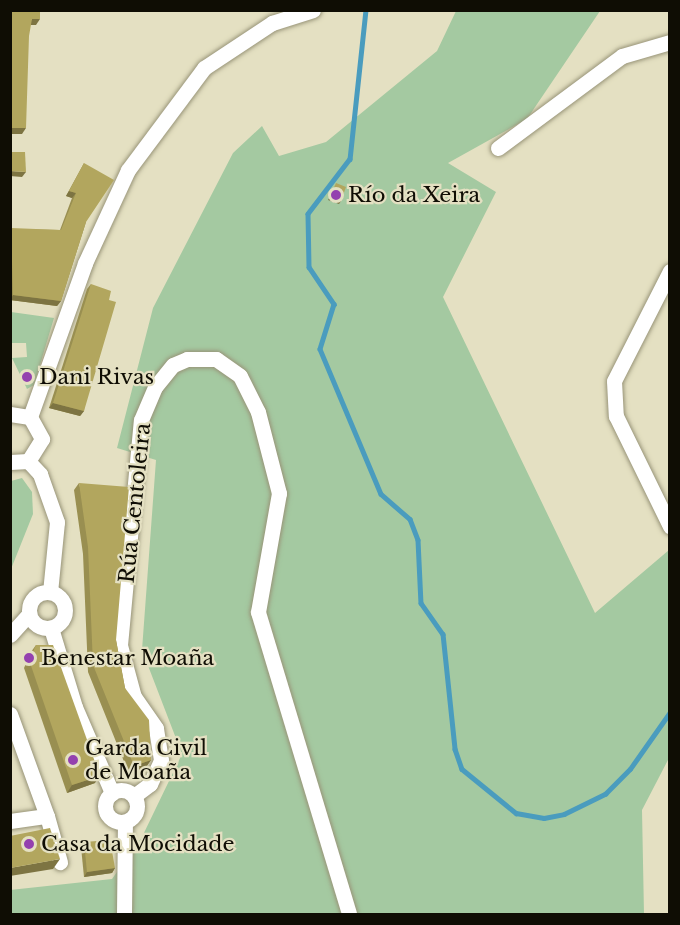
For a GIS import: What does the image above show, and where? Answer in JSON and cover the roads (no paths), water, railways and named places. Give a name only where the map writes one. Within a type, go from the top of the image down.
[{"type":"street","points":[[28,461],[42,439],[30,417],[85,263],[128,170],[204,68],[272,23],[313,10]]},
{"type":"street","points":[[498,148],[622,56],[669,42]]},
{"type":"street","points":[[669,272],[614,381],[616,416],[669,526]]},
{"type":"street","name":"Rúa Centoleira","points":[[134,796],[150,784],[161,760],[156,728],[134,697],[120,645],[139,483],[141,420],[155,387],[173,365],[187,359],[216,359],[240,376],[258,412],[279,493],[258,612],[349,915]]},
{"type":"street","points":[[11,413],[30,417]]},
{"type":"street","points":[[10,462],[28,461]]},
{"type":"street","points":[[28,461],[40,474],[57,522],[50,592]]},
{"type":"street","points":[[10,634],[29,614],[34,597],[50,592]]},
{"type":"street","points":[[50,592],[63,602],[65,613],[51,628]]},
{"type":"street","points":[[29,614],[40,627],[51,628]]},
{"type":"street","points":[[51,628],[75,707],[112,793],[105,808],[116,822],[125,822],[134,816],[134,796],[112,793]]},
{"type":"street","points":[[10,714],[47,816],[60,862]]},
{"type":"street","points":[[10,821],[47,816]]},
{"type":"street","points":[[124,915],[125,822]]},
{"type":"waterway","points":[[366,10],[350,159],[308,214],[309,267],[334,304],[320,349],[381,494],[410,519],[418,540],[421,603],[443,634],[455,749],[462,769],[516,813],[544,818],[564,814],[605,794],[630,769],[670,712]]},
{"type":"place","name":"Río da Xeira","points":[[336,195]]},
{"type":"place","name":"Dani Rivas","points":[[27,377]]},
{"type":"place","name":"Benestar Moaña","points":[[29,658]]},
{"type":"place","name":"Garda Civil de Moaña","points":[[73,760]]},
{"type":"place","name":"Casa da Mocidade","points":[[29,844]]}]
